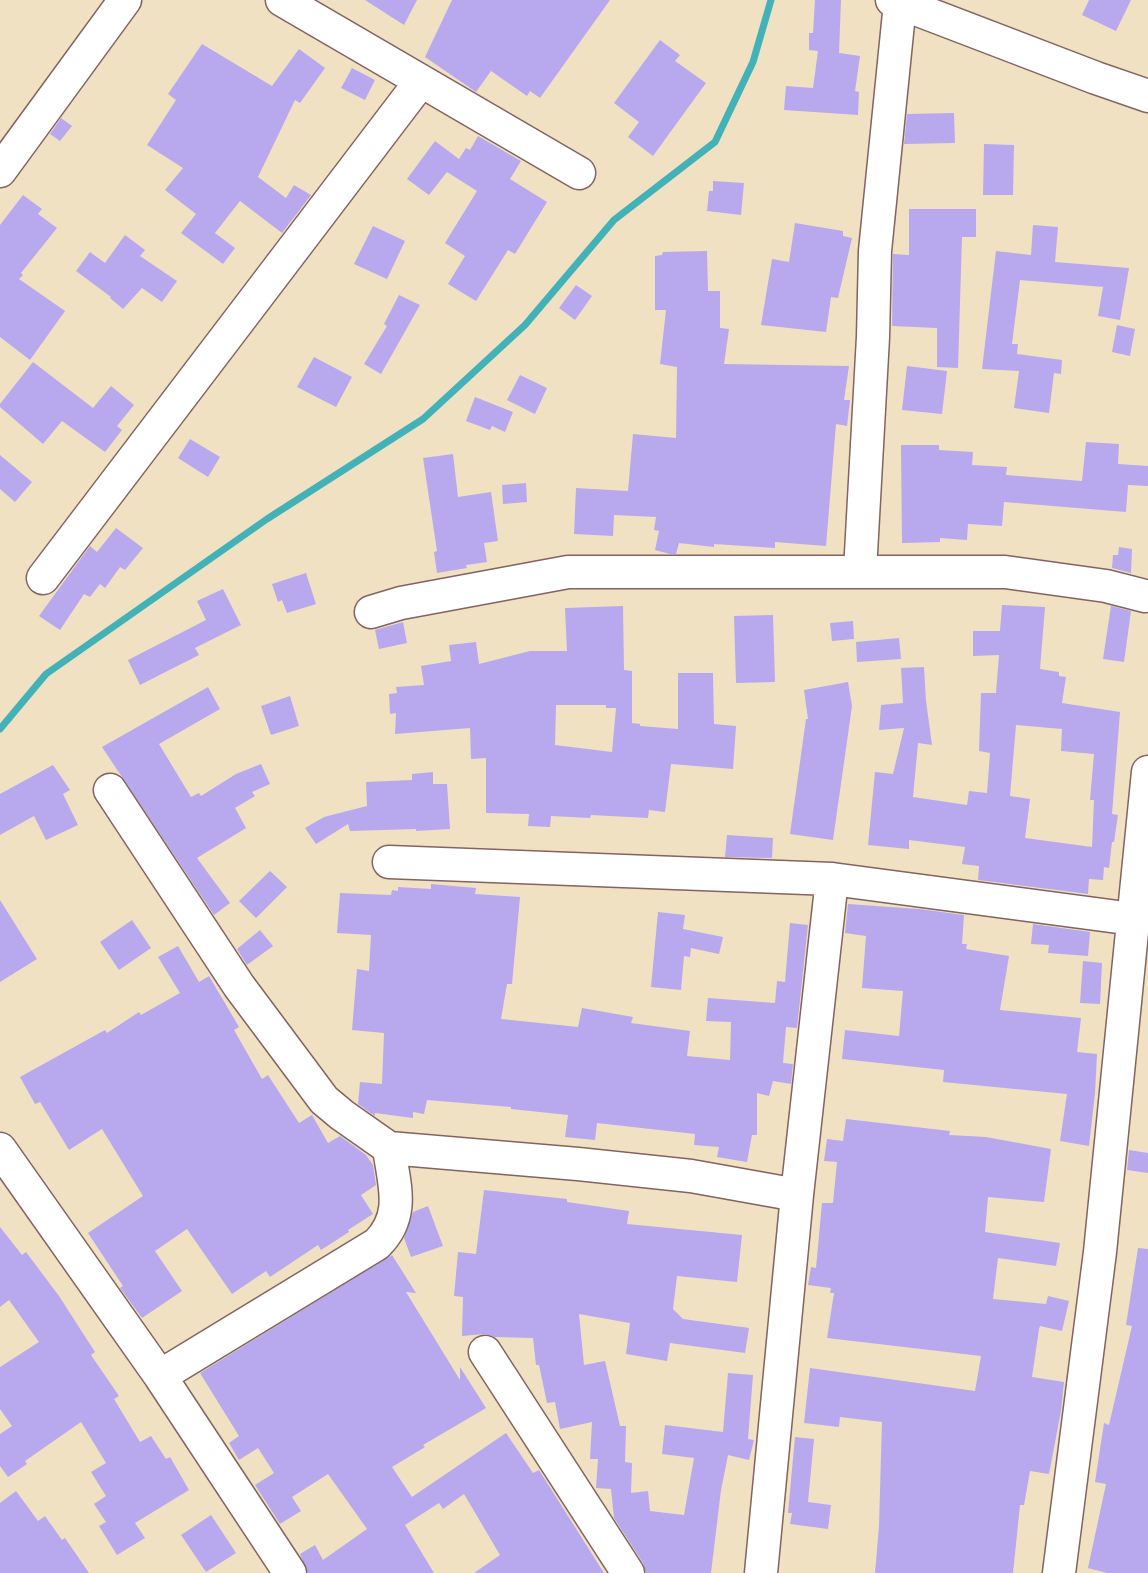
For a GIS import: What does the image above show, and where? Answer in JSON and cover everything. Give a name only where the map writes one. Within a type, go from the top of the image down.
[{"type":"street","points":[[0,171],[125,0]]},
{"type":"street","points":[[282,0],[579,173]]},
{"type":"street","points":[[860,570],[875,251],[896,2],[1148,96]]},
{"type":"street","points":[[43,578],[421,81]]},
{"type":"street","points":[[371,612],[401,603],[568,572],[1005,572],[1147,589]]},
{"type":"street","points":[[1059,1573],[1100,1252],[1148,772]]},
{"type":"street","points":[[110,790],[239,986],[324,1100],[390,1148],[578,1164],[691,1177],[797,1195]]},
{"type":"street","points":[[388,862],[832,879],[1133,919]]},
{"type":"street","points":[[761,1573],[797,1195],[832,879]]},
{"type":"street","points":[[160,1376],[377,1244],[387,1234],[394,1220],[396,1205],[390,1148]]},
{"type":"street","points":[[0,1149],[160,1376],[290,1573]]},
{"type":"street","points":[[485,1352],[628,1573]]},
{"type":"building","points":[[365,0],[417,0],[404,25]]},
{"type":"building","points":[[452,0],[610,0],[540,98],[530,91],[527,96],[491,71],[476,92],[425,57]]},
{"type":"building","points":[[815,0],[841,0],[839,53],[860,56],[855,91],[859,92],[858,115],[784,110],[786,86],[813,88],[818,51],[809,50],[809,33],[813,33]]},
{"type":"building","points":[[1089,0],[1131,0],[1116,31],[1082,15]]},
{"type":"building","points":[[660,40],[680,55],[675,61],[706,83],[653,156],[628,137],[639,122],[614,103]]},
{"type":"building","points":[[202,44],[272,86],[299,49],[325,68],[300,103],[295,100],[258,177],[286,198],[294,185],[311,195],[282,233],[240,201],[215,233],[235,248],[223,264],[181,233],[196,214],[165,190],[183,168],[147,145],[176,100],[168,94]]},
{"type":"building","points":[[352,68],[375,80],[365,100],[341,88]]},
{"type":"building","points":[[954,113],[955,143],[904,144],[907,114]]},
{"type":"building","points":[[61,118],[72,126],[60,141],[50,134]]},
{"type":"building","points":[[478,136],[521,161],[510,179],[547,202],[515,254],[508,250],[476,301],[448,284],[465,256],[445,243],[477,191],[447,172],[429,195],[407,179],[435,141],[459,159],[466,148],[470,150]]},
{"type":"building","points":[[984,144],[1014,145],[1013,195],[983,195]]},
{"type":"building","points":[[713,181],[744,183],[741,215],[707,211]]},
{"type":"building","points":[[23,195],[42,209],[38,214],[57,228],[19,279],[65,311],[30,360],[0,337],[0,225]]},
{"type":"building","points":[[909,209],[976,209],[976,237],[962,237],[958,368],[937,367],[937,328],[892,326],[893,254],[909,255]]},
{"type":"building","points":[[795,223],[843,231],[843,236],[852,238],[838,298],[831,297],[826,332],[761,325],[772,259],[789,262]]},
{"type":"building","points":[[1033,225],[1058,227],[1055,262],[1129,268],[1120,320],[1098,316],[1103,287],[1020,280],[1012,344],[1018,344],[1017,354],[1062,360],[1061,374],[1054,373],[1049,413],[1014,408],[1019,371],[982,369],[996,251],[1031,255]]},
{"type":"building","points":[[373,226],[405,241],[387,279],[354,264]]},
{"type":"building","points":[[125,235],[145,250],[140,256],[177,281],[162,302],[142,288],[123,309],[76,271],[90,252],[105,263]]},
{"type":"building","points":[[707,251],[708,291],[720,291],[720,328],[729,329],[724,364],[849,366],[844,400],[850,400],[847,426],[836,424],[826,546],[775,542],[775,548],[714,544],[714,547],[679,543],[676,554],[670,554],[655,550],[659,531],[654,530],[656,517],[614,515],[613,536],[574,534],[576,488],[628,491],[633,434],[676,438],[677,367],[660,364],[666,310],[655,310],[655,256],[662,255],[663,252]]},
{"type":"building","points":[[576,285],[592,296],[575,320],[559,308]]},
{"type":"building","points":[[399,295],[420,305],[381,374],[364,364],[387,326],[384,324]]},
{"type":"building","points":[[1117,325],[1135,329],[1130,356],[1112,352]]},
{"type":"building","points":[[314,357],[352,377],[336,407],[297,387]]},
{"type":"building","points":[[33,362],[93,408],[111,386],[134,405],[117,426],[122,430],[105,452],[62,421],[43,444],[0,407]]},
{"type":"building","points":[[907,366],[947,371],[942,414],[902,410]]},
{"type":"building","points":[[520,375],[547,388],[535,414],[507,400]]},
{"type":"building","points":[[475,397],[513,412],[505,432],[492,426],[490,430],[466,421]]},
{"type":"building","points":[[190,439],[220,457],[208,477],[178,458]]},
{"type":"building","points":[[1086,442],[1119,444],[1118,464],[1148,466],[1148,486],[1128,485],[1126,512],[1004,502],[1002,526],[968,524],[967,540],[940,538],[940,542],[902,543],[901,445],[939,445],[939,450],[973,452],[972,465],[1007,467],[1006,475],[1082,481]]},
{"type":"building","points":[[453,454],[458,497],[491,492],[498,541],[484,543],[487,562],[437,573],[434,552],[437,551],[423,458]]},
{"type":"building","points":[[0,455],[32,482],[15,502],[0,489]]},
{"type":"building","points":[[526,483],[527,502],[503,504],[502,485]]},
{"type":"building","points":[[116,528],[143,548],[125,570],[120,567],[105,588],[100,584],[90,597],[84,594],[60,630],[39,616],[90,546],[97,552]]},
{"type":"building","points":[[1119,547],[1132,549],[1131,573],[1112,568],[1113,555],[1118,555]]},
{"type":"building","points":[[306,573],[316,604],[287,613],[282,600],[278,602],[272,584]]},
{"type":"building","points":[[223,589],[241,625],[195,648],[199,655],[140,685],[128,660],[206,620],[197,601]]},
{"type":"building","points":[[1002,605],[1045,607],[1040,669],[1059,672],[1059,676],[1066,677],[1062,703],[1120,712],[1112,814],[1118,815],[1114,842],[1109,868],[1104,867],[1103,880],[1089,879],[1088,894],[978,880],[979,866],[962,864],[965,847],[909,840],[909,849],[868,845],[875,772],[893,774],[904,728],[879,730],[881,705],[903,703],[901,668],[924,667],[932,745],[918,743],[913,797],[967,805],[969,791],[987,793],[990,753],[979,751],[981,693],[996,693],[999,655],[973,656],[973,631],[1000,631]],"holes":[[[1016,725],[1062,729],[1061,751],[1094,754],[1090,800],[1094,800],[1092,847],[1025,838],[1030,799],[1010,796]]]},
{"type":"building","points":[[623,606],[624,670],[632,671],[632,723],[678,729],[678,673],[713,673],[714,724],[736,726],[733,769],[671,764],[665,812],[649,810],[648,818],[551,816],[550,827],[528,826],[529,814],[486,813],[486,758],[471,759],[470,728],[395,734],[396,713],[390,714],[389,694],[397,693],[396,687],[424,685],[421,666],[451,661],[449,645],[476,642],[479,664],[530,651],[567,651],[565,608]],"holes":[[[556,705],[606,705],[606,708],[616,708],[612,752],[555,745]]]},
{"type":"building","points":[[1111,606],[1131,611],[1124,662],[1103,659]]},
{"type":"building","points":[[773,615],[775,682],[736,683],[734,616]]},
{"type":"building","points":[[853,621],[854,639],[832,641],[830,623]]},
{"type":"building","points":[[403,622],[407,643],[379,649],[375,630]]},
{"type":"building","points":[[899,638],[901,659],[857,662],[856,642]]},
{"type":"building","points":[[848,682],[852,706],[833,840],[790,834],[808,719],[804,690]]},
{"type":"building","points":[[208,687],[220,709],[159,744],[191,797],[199,793],[201,796],[236,774],[261,764],[270,784],[252,792],[255,796],[235,808],[246,828],[197,858],[230,903],[214,915],[102,747]]},
{"type":"building","points":[[290,696],[299,726],[271,735],[261,706]]},
{"type":"building","points":[[53,765],[70,790],[63,794],[78,825],[46,840],[34,816],[0,835],[0,794]]},
{"type":"building","points":[[433,772],[433,784],[447,784],[450,829],[350,831],[348,824],[316,844],[305,828],[324,817],[367,806],[366,782],[412,780],[412,774]]},
{"type":"building","points":[[727,835],[773,838],[772,858],[725,857]]},
{"type":"building","points":[[270,871],[287,887],[256,918],[239,901]]},
{"type":"building","points":[[431,884],[476,888],[475,894],[520,897],[512,984],[507,984],[501,1019],[578,1027],[582,1008],[633,1017],[631,1023],[690,1031],[687,1056],[730,1060],[731,1022],[706,1021],[708,998],[775,1003],[777,981],[785,982],[790,923],[808,925],[797,1028],[786,1027],[783,1063],[793,1064],[791,1084],[773,1081],[769,1096],[757,1093],[757,1135],[752,1135],[747,1162],[717,1157],[719,1147],[694,1145],[695,1134],[597,1123],[595,1140],[565,1137],[568,1115],[427,1100],[424,1114],[413,1112],[413,1118],[375,1113],[375,1116],[358,1104],[360,1082],[382,1084],[384,1033],[352,1030],[357,969],[369,971],[371,935],[337,933],[340,893],[391,895],[392,890],[398,891],[398,887],[431,889]]},
{"type":"building","points":[[0,900],[37,959],[0,982]]},
{"type":"building","points":[[848,904],[964,915],[962,944],[967,944],[966,949],[1009,956],[1000,1010],[1081,1018],[1077,1052],[1097,1054],[1089,1146],[1060,1141],[1067,1094],[943,1082],[944,1070],[842,1059],[845,1030],[899,1036],[903,991],[862,988],[866,936],[845,933]]},
{"type":"building","points":[[658,912],[685,915],[683,929],[723,937],[719,954],[691,948],[690,957],[684,956],[681,990],[651,987]]},
{"type":"building","points":[[132,920],[151,948],[119,970],[100,942]]},
{"type":"building","points":[[1033,924],[1090,932],[1088,956],[1048,953],[1049,945],[1031,944]]},
{"type":"building","points":[[260,930],[273,946],[247,965],[237,949]]},
{"type":"building","points":[[178,946],[199,982],[209,976],[239,1027],[234,1030],[262,1079],[268,1075],[299,1123],[312,1115],[328,1143],[340,1136],[366,1155],[373,1165],[376,1185],[361,1195],[373,1214],[321,1250],[318,1245],[270,1277],[266,1271],[232,1294],[187,1229],[155,1251],[182,1291],[142,1318],[120,1288],[123,1286],[88,1233],[143,1196],[102,1129],[69,1150],[40,1102],[35,1104],[20,1077],[105,1030],[107,1033],[139,1012],[141,1015],[180,993],[158,957]]},
{"type":"building","points":[[1083,961],[1102,963],[1100,1004],[1080,1003]]},
{"type":"building","points":[[846,1119],[950,1131],[949,1135],[986,1137],[1051,1149],[1044,1202],[988,1197],[985,1232],[1060,1243],[1056,1266],[998,1258],[993,1299],[1046,1304],[1048,1296],[1069,1301],[1062,1331],[1040,1326],[1039,1329],[1032,1377],[1064,1382],[1061,1411],[1049,1474],[1030,1471],[1024,1505],[1020,1505],[1013,1573],[875,1573],[882,1422],[840,1417],[839,1427],[804,1423],[810,1368],[975,1391],[981,1356],[827,1338],[834,1293],[830,1293],[831,1288],[808,1285],[811,1267],[816,1268],[822,1203],[833,1203],[837,1162],[824,1161],[827,1139],[843,1141]]},
{"type":"building","points":[[1129,1150],[1148,1153],[1148,1173],[1127,1170]]},
{"type":"building","points":[[484,1190],[567,1199],[567,1202],[629,1211],[627,1224],[742,1235],[737,1282],[677,1276],[673,1309],[683,1319],[749,1328],[745,1353],[670,1343],[667,1361],[626,1354],[630,1323],[579,1314],[584,1365],[605,1361],[620,1426],[626,1426],[625,1462],[632,1463],[631,1493],[648,1491],[650,1511],[684,1515],[694,1458],[662,1454],[665,1425],[723,1432],[728,1373],[753,1375],[748,1439],[754,1440],[749,1460],[728,1455],[711,1573],[646,1573],[643,1563],[614,1518],[611,1489],[596,1488],[598,1459],[590,1459],[592,1422],[560,1429],[555,1402],[547,1403],[539,1365],[536,1365],[533,1338],[495,1337],[485,1334],[462,1336],[463,1297],[454,1296],[458,1252],[476,1254]]},
{"type":"building","points":[[428,1206],[443,1246],[411,1257],[404,1238],[413,1212]]},
{"type":"building","points":[[0,1227],[22,1255],[26,1252],[59,1296],[95,1352],[91,1355],[119,1396],[114,1399],[140,1442],[151,1436],[166,1459],[170,1457],[189,1490],[135,1523],[145,1538],[117,1555],[99,1526],[106,1522],[94,1504],[106,1496],[91,1472],[106,1463],[81,1422],[25,1461],[27,1464],[8,1477],[0,1466],[0,1434],[12,1426],[0,1409],[0,1367],[39,1342],[9,1300],[0,1307]]},
{"type":"building","points":[[1138,1248],[1148,1249],[1148,1573],[1107,1573],[1088,1568],[1106,1484],[1095,1482],[1104,1423],[1109,1425],[1132,1326],[1126,1325]]},
{"type":"building","points":[[392,1255],[416,1293],[406,1292],[460,1380],[460,1367],[486,1408],[423,1445],[425,1447],[392,1467],[412,1497],[506,1433],[533,1473],[539,1470],[604,1573],[474,1573],[500,1555],[464,1494],[443,1509],[439,1503],[405,1525],[434,1573],[308,1573],[300,1554],[315,1545],[323,1560],[367,1529],[328,1474],[292,1497],[301,1511],[280,1524],[255,1485],[274,1473],[258,1448],[239,1460],[229,1443],[239,1436],[200,1373]]},
{"type":"building","points":[[795,1437],[814,1439],[808,1502],[831,1505],[828,1529],[790,1524],[792,1513],[788,1513]]},
{"type":"building","points":[[16,1491],[38,1521],[45,1516],[62,1540],[65,1538],[89,1573],[0,1573],[0,1503]]},
{"type":"building","points":[[211,1515],[236,1553],[206,1572],[181,1535]]},
{"type":"waterway","points":[[0,729],[46,674],[267,519],[423,419],[525,325],[614,220],[715,142],[753,62],[771,0]]}]
